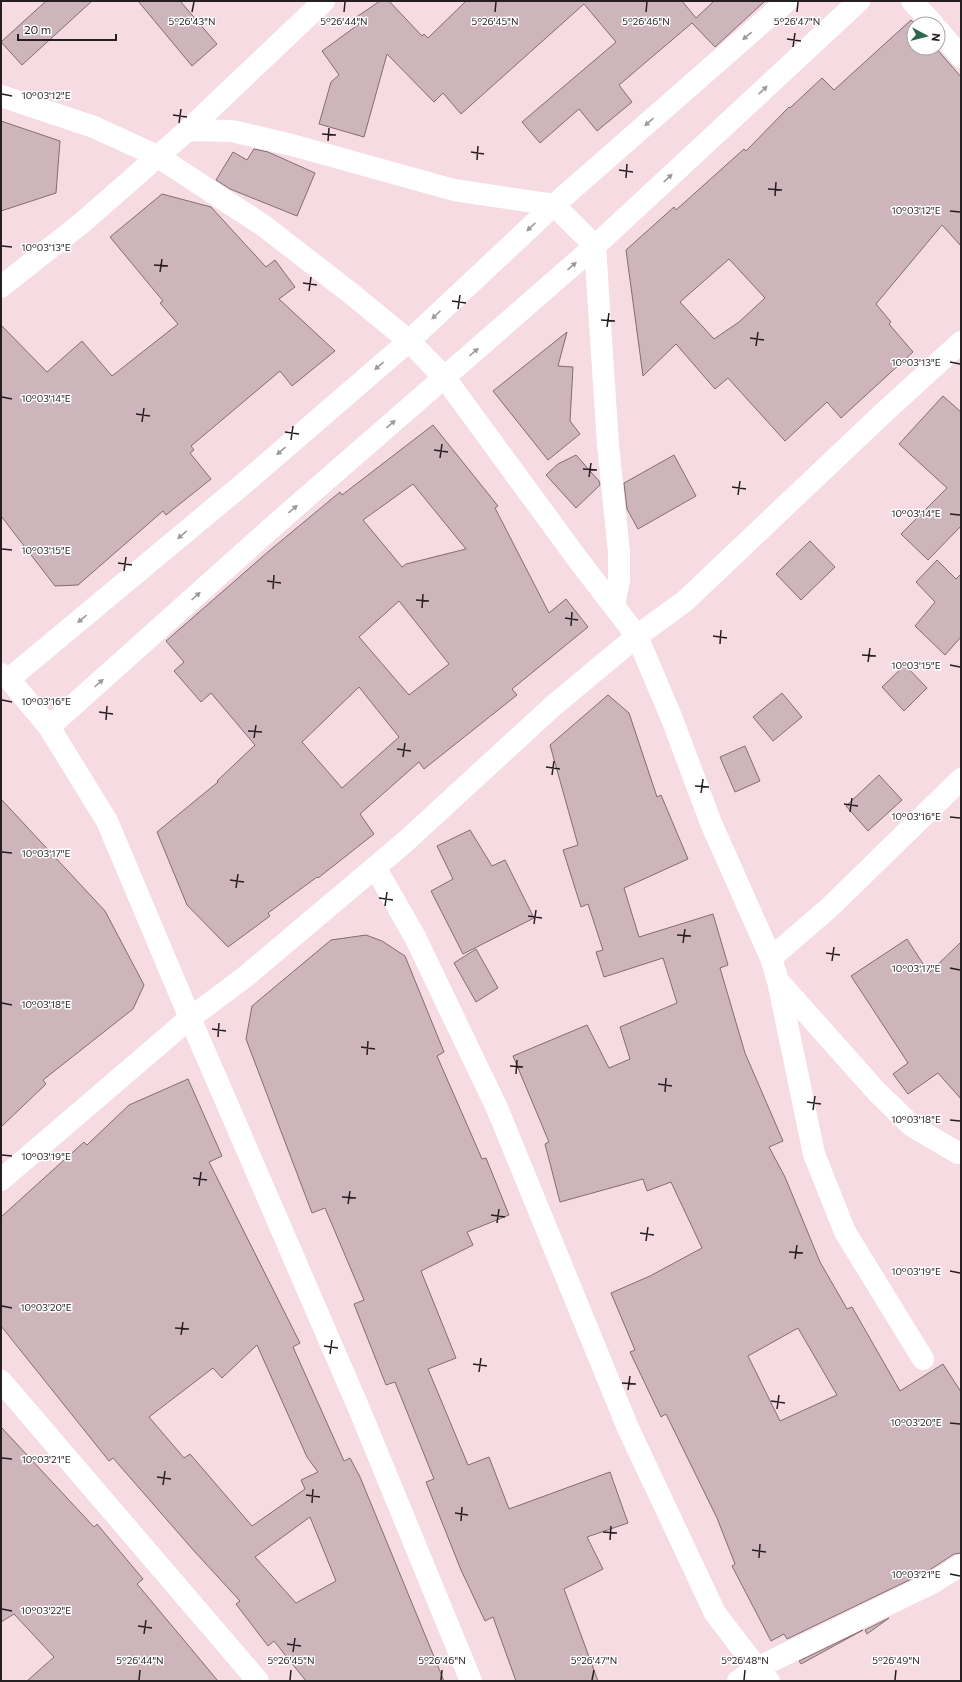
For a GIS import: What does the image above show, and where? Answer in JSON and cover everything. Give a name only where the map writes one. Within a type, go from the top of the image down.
[{"type":"street","points":[[1,287],[83,222],[188,130],[324,1]]},
{"type":"street","points":[[471,1681],[360,1411],[190,1018],[107,821],[49,727],[5,677],[248,480],[409,340],[554,205],[787,1]]},
{"type":"street","points":[[49,727],[277,523],[595,246],[859,1]]},
{"type":"street","points":[[912,1],[926,16]]},
{"type":"street","points":[[946,39],[961,57]]},
{"type":"street","points":[[1,96],[94,127],[157,156],[264,226],[409,340],[445,378],[578,561],[637,636],[672,719],[711,823],[771,958],[778,981],[814,1154],[845,1232],[923,1359]]},
{"type":"street","points":[[188,130],[232,131],[292,145],[454,190],[554,205],[595,246],[608,445],[619,552],[619,580],[614,605]]},
{"type":"street","points":[[1,1180],[190,1018],[245,976],[405,842],[553,706],[637,636],[685,601],[878,418],[961,342]]},
{"type":"street","points":[[771,958],[830,907],[961,779]]},
{"type":"street","points":[[375,867],[415,937],[497,1108],[628,1428],[716,1613],[763,1674]]},
{"type":"street","points":[[778,981],[877,1092],[912,1126],[960,1157]]},
{"type":"street","points":[[1,1382],[258,1681]]},
{"type":"street","points":[[738,1681],[763,1674],[934,1582],[961,1565]]},
{"type":"building","points":[[46,1],[92,1],[22,65],[1,42]]},
{"type":"building","points":[[138,1],[180,1],[217,44],[192,66]]},
{"type":"building","points":[[380,1],[389,1],[422,36],[424,34],[428,38],[466,1],[682,1],[696,18],[714,1],[765,1],[715,47],[692,23],[619,85],[632,102],[597,131],[579,109],[540,143],[522,122],[616,42],[584,4],[461,114],[443,93],[434,102],[387,54],[364,137],[319,124],[331,82],[339,75],[322,51],[359,24],[355,18]]},
{"type":"building","points":[[906,25],[906,56],[943,56],[961,77],[961,246],[942,225],[876,304],[891,322],[889,324],[913,352],[841,418],[827,402],[785,441],[728,378],[715,389],[676,344],[643,376],[626,250],[674,207],[676,210],[744,149],[746,151],[789,107],[790,108],[822,78],[834,90]],"holes":[[[729,259],[765,298],[739,322],[714,339],[680,302]]]},
{"type":"building","points":[[1,121],[60,141],[56,193],[1,211]]},
{"type":"building","points":[[254,149],[268,152],[315,173],[297,216],[230,189],[216,180],[233,152],[247,160]]},
{"type":"building","points":[[162,194],[211,207],[266,267],[275,260],[295,287],[279,299],[335,351],[292,386],[280,371],[191,446],[194,450],[190,453],[211,479],[166,515],[163,511],[78,585],[55,586],[1,516],[1,325],[47,372],[82,341],[112,376],[178,324],[160,303],[163,301],[110,237]]},
{"type":"building","points":[[567,332],[558,366],[573,367],[570,421],[580,434],[548,460],[493,391]]},
{"type":"building","points":[[943,396],[961,412],[961,526],[928,560],[901,534],[947,488],[899,444]]},
{"type":"building","points":[[433,425],[498,506],[495,508],[549,613],[566,599],[588,627],[512,689],[517,695],[424,769],[419,762],[360,814],[374,834],[318,878],[317,877],[268,913],[270,916],[228,947],[187,905],[157,832],[218,782],[217,781],[255,745],[211,693],[201,702],[174,671],[184,662],[166,641],[269,551],[340,492],[342,495]],"holes":[[[413,484],[466,549],[406,564],[402,567],[363,520]],[[399,601],[449,664],[409,695],[359,637]],[[359,687],[399,737],[342,788],[302,742]]]},
{"type":"building","points":[[576,455],[599,481],[600,485],[576,508],[546,475],[558,464]]},
{"type":"building","points":[[674,455],[696,496],[638,529],[627,509],[624,483]]},
{"type":"building","points":[[810,541],[835,567],[801,600],[776,574]]},
{"type":"building","points":[[937,560],[956,579],[961,574],[961,637],[945,655],[915,626],[935,602],[916,582]]},
{"type":"building","points":[[905,665],[927,688],[904,711],[882,687]]},
{"type":"building","points":[[782,693],[802,717],[773,741],[753,717]]},
{"type":"building","points":[[608,695],[629,713],[657,797],[661,795],[688,859],[624,888],[639,937],[713,914],[728,965],[720,968],[745,1053],[783,1141],[769,1147],[785,1177],[820,1262],[847,1309],[852,1307],[900,1391],[943,1364],[961,1392],[961,1553],[954,1554],[928,1571],[787,1639],[784,1634],[771,1641],[732,1566],[735,1564],[717,1518],[666,1414],[661,1417],[630,1352],[635,1350],[611,1293],[650,1276],[702,1248],[671,1182],[647,1191],[643,1179],[560,1202],[545,1144],[549,1142],[513,1056],[587,1025],[609,1068],[630,1059],[620,1027],[677,1003],[663,958],[604,977],[596,952],[603,950],[588,904],[581,907],[563,850],[578,845],[550,745]],"holes":[[[798,1328],[837,1395],[780,1421],[748,1356]]]},
{"type":"building","points":[[745,746],[760,781],[735,792],[720,757]]},
{"type":"building","points":[[879,775],[902,800],[868,831],[846,806]]},
{"type":"building","points":[[1,799],[105,911],[144,985],[133,1009],[43,1080],[46,1084],[1,1127]]},
{"type":"building","points":[[470,830],[492,866],[505,860],[534,918],[463,954],[431,891],[453,879],[437,846]]},
{"type":"building","points":[[366,935],[382,941],[405,956],[444,1052],[437,1056],[482,1159],[486,1158],[509,1215],[467,1232],[473,1245],[421,1271],[456,1358],[428,1369],[468,1465],[489,1457],[509,1509],[610,1472],[628,1523],[587,1537],[603,1569],[564,1589],[598,1681],[516,1681],[493,1617],[485,1621],[461,1570],[426,1482],[434,1479],[395,1382],[386,1385],[354,1304],[364,1300],[325,1208],[312,1213],[246,1039],[252,1006],[331,940]]},
{"type":"building","points":[[907,939],[929,973],[961,942],[961,1099],[938,1073],[908,1094],[893,1074],[908,1063],[851,976]]},
{"type":"building","points":[[476,949],[498,988],[476,1002],[454,963]]},
{"type":"building","points":[[188,1079],[222,1156],[209,1162],[300,1343],[293,1347],[344,1461],[350,1458],[360,1477],[444,1681],[306,1681],[274,1641],[268,1646],[236,1604],[240,1601],[113,1458],[109,1461],[1,1326],[1,1217],[84,1142],[87,1145],[129,1105]],"holes":[[[257,1345],[307,1457],[318,1472],[301,1480],[305,1489],[252,1526],[190,1454],[184,1458],[149,1417],[213,1368],[222,1378]],[[310,1517],[336,1581],[296,1603],[255,1557]]]},
{"type":"building","points":[[1,1427],[94,1527],[97,1524],[143,1579],[137,1584],[218,1681],[27,1681],[54,1657],[14,1614],[1,1622]]},
{"type":"building","points":[[889,1618],[867,1634],[865,1630]]},
{"type":"building","points":[[863,1630],[801,1664],[799,1661]]}]
